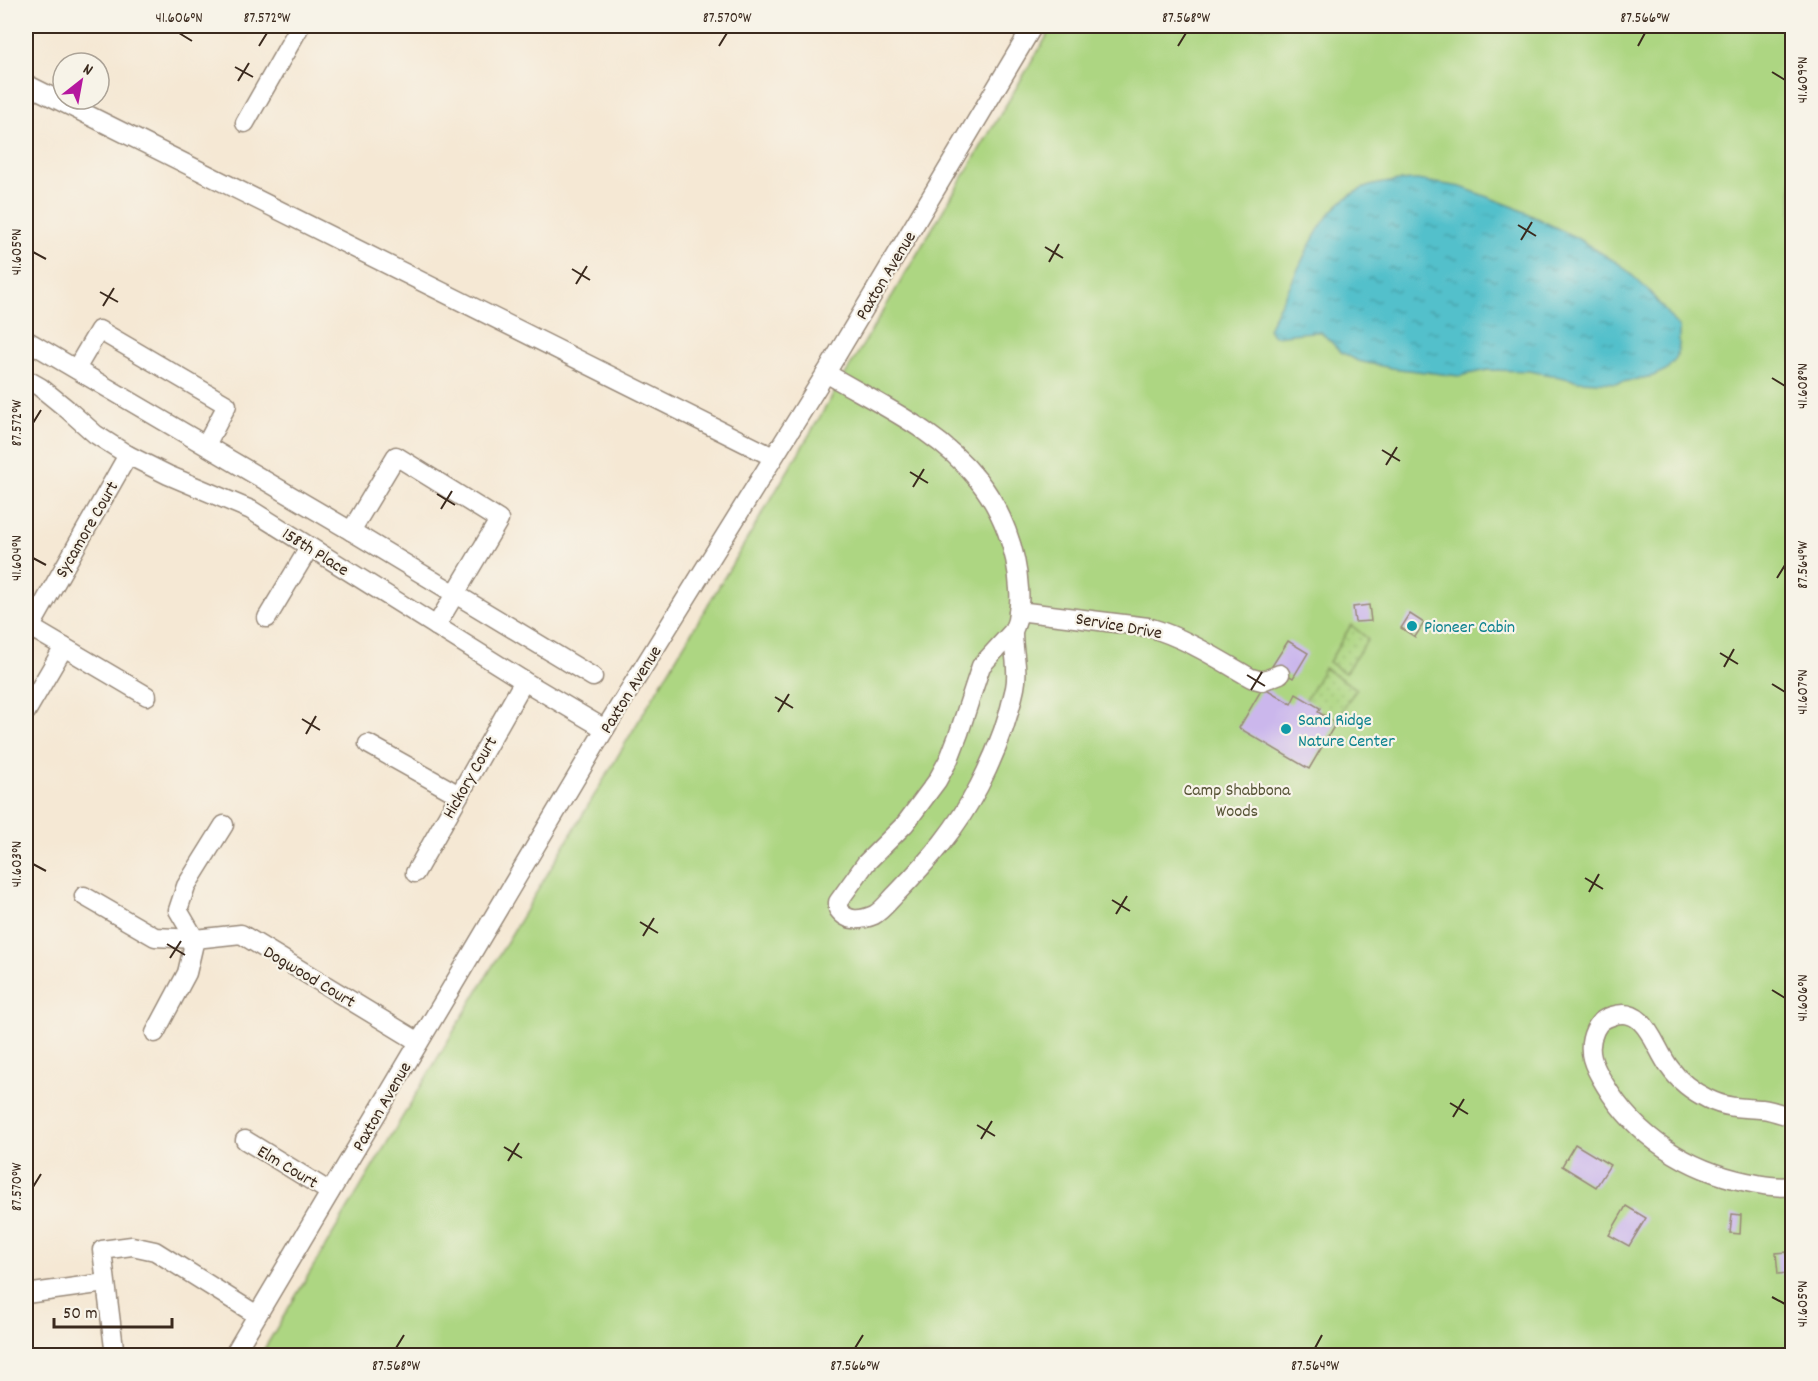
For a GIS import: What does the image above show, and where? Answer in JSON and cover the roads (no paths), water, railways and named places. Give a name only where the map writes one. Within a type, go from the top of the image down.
[{"type":"street","points":[[245,123],[300,26]]},
{"type":"street","name":"Paxton Avenue","points":[[233,1356],[605,729],[826,374],[1033,26]]},
{"type":"street","points":[[26,84],[773,457]]},
{"type":"street","points":[[76,369],[99,330],[227,405],[206,446]]},
{"type":"street","points":[[26,339],[593,677]]},
{"type":"street","points":[[826,374],[942,444],[963,461],[980,482],[1008,534],[1019,589],[1018,611],[1013,632],[1017,666],[1016,685],[1010,709],[980,785],[949,837],[876,915],[850,920],[838,909],[838,902],[866,862],[905,824],[937,781],[959,733],[981,666],[1013,632]]},
{"type":"street","name":"158th Place","points":[[26,379],[58,401],[95,434],[129,455],[168,475],[251,510],[309,548],[605,729]]},
{"type":"street","name":"Sycamore Court","points":[[28,631],[129,455]]},
{"type":"street","points":[[351,531],[396,456],[500,520],[436,626]]},
{"type":"street","points":[[267,618],[309,548]]},
{"type":"street","name":"Service Drive","points":[[1018,611],[1148,627],[1192,644],[1251,678],[1262,681],[1280,674]]},
{"type":"street","points":[[28,631],[64,647],[147,696]]},
{"type":"street","points":[[26,712],[33,681],[64,647]]},
{"type":"street","name":"Hickory Court","points":[[415,873],[524,681]]},
{"type":"street","points":[[368,744],[459,795]]},
{"type":"street","points":[[156,1033],[187,973],[195,939],[178,910],[186,886],[224,825]]},
{"type":"street","name":"Dogwood Court","points":[[84,896],[155,937],[195,939],[241,934],[419,1042]]},
{"type":"street","points":[[1792,1117],[1764,1109],[1740,1109],[1722,1105],[1693,1090],[1669,1067],[1646,1026],[1629,1014],[1618,1013],[1608,1017],[1599,1022],[1594,1032],[1590,1043],[1590,1054],[1596,1071],[1621,1109],[1639,1129],[1660,1146],[1712,1173],[1767,1185],[1792,1186]]},
{"type":"street","name":"Elm Court","points":[[245,1140],[330,1192]]},
{"type":"street","points":[[115,1356],[102,1250],[132,1246],[155,1251],[257,1315]]},
{"type":"street","points":[[26,1294],[105,1283]]},
{"type":"water","points":[[1417,180],[1461,187],[1514,207],[1575,237],[1621,265],[1649,291],[1679,328],[1676,359],[1666,370],[1653,376],[1618,383],[1579,381],[1530,371],[1488,370],[1459,376],[1391,368],[1358,361],[1341,352],[1321,332],[1274,336],[1268,329],[1273,317],[1318,230],[1337,206],[1348,197],[1368,187],[1389,182]]},
{"type":"place","name":"Pioneer Cabin","points":[[1412,626]]},
{"type":"place","name":"Sand Ridge Nature Center","points":[[1286,729]]},
{"type":"park label","name":"Camp Shabbona Woods","points":[[1237,799]]}]
